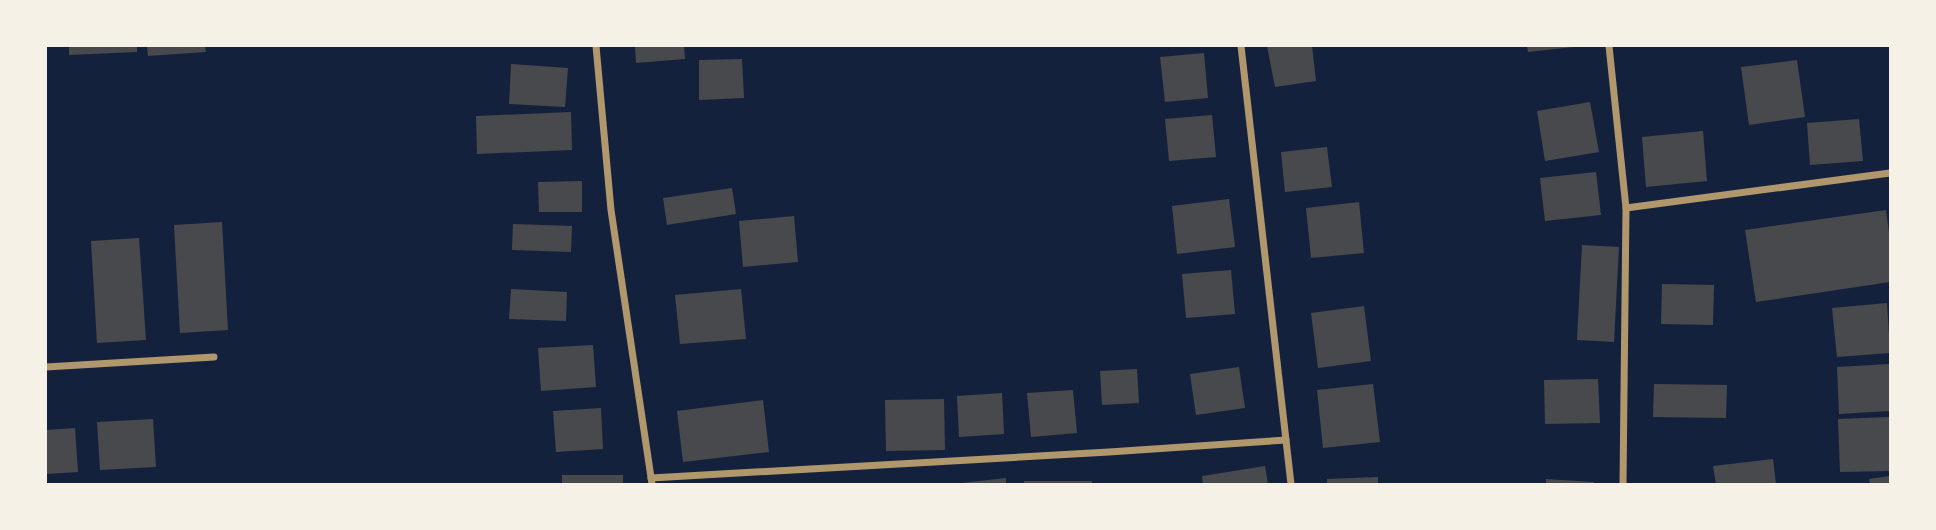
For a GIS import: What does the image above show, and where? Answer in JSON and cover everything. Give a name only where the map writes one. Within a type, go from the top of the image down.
[{"type":"street","points":[[596,46],[611,210],[651,481],[1286,440]]},
{"type":"street","points":[[1241,46],[1291,485]]},
{"type":"street","points":[[1609,46],[1626,208],[1623,485]]},
{"type":"street","points":[[1626,208],[1891,173]]},
{"type":"street","points":[[46,367],[214,357]]},
{"type":"building","points":[[69,46],[137,46],[137,52],[69,55]]},
{"type":"building","points":[[147,46],[205,46],[206,52],[148,56]]},
{"type":"building","points":[[635,46],[684,46],[685,59],[636,63]]},
{"type":"building","points":[[1267,46],[1312,46],[1316,81],[1275,87]]},
{"type":"building","points":[[1527,46],[1574,46],[1574,47],[1528,52]]},
{"type":"building","points":[[1204,53],[1208,98],[1165,102],[1160,57]]},
{"type":"building","points":[[742,59],[744,98],[699,100],[699,60]]},
{"type":"building","points":[[1797,60],[1805,117],[1749,125],[1741,67]]},
{"type":"building","points":[[511,64],[568,68],[565,107],[509,104]]},
{"type":"building","points":[[1590,102],[1599,152],[1545,161],[1537,111]]},
{"type":"building","points":[[571,112],[572,150],[477,154],[476,116]]},
{"type":"building","points":[[1212,115],[1216,157],[1169,161],[1165,119]]},
{"type":"building","points":[[1859,119],[1863,161],[1810,165],[1807,123]]},
{"type":"building","points":[[1703,131],[1707,181],[1646,187],[1642,137]]},
{"type":"building","points":[[1327,147],[1332,187],[1285,192],[1281,152]]},
{"type":"building","points":[[1596,172],[1601,215],[1545,221],[1540,178]]},
{"type":"building","points":[[582,181],[582,212],[539,212],[538,182]]},
{"type":"building","points":[[732,188],[736,214],[667,225],[663,198]]},
{"type":"building","points":[[1229,199],[1235,247],[1177,254],[1172,206]]},
{"type":"building","points":[[1359,202],[1364,253],[1311,258],[1306,208]]},
{"type":"building","points":[[1886,210],[1890,240],[1890,282],[1756,302],[1745,230]]},
{"type":"building","points":[[794,216],[798,262],[743,267],[739,221]]},
{"type":"building","points":[[222,222],[228,330],[180,333],[174,225]]},
{"type":"building","points":[[513,224],[572,226],[571,252],[512,250]]},
{"type":"building","points":[[139,238],[146,340],[97,343],[91,241]]},
{"type":"building","points":[[1582,245],[1619,247],[1614,342],[1577,340]]},
{"type":"building","points":[[1231,270],[1235,314],[1186,318],[1182,274]]},
{"type":"building","points":[[1662,284],[1714,285],[1713,325],[1661,324]]},
{"type":"building","points":[[511,289],[567,292],[566,321],[509,319]]},
{"type":"building","points":[[741,289],[746,339],[680,344],[675,295]]},
{"type":"building","points":[[1887,303],[1890,353],[1837,357],[1832,308]]},
{"type":"building","points":[[1364,306],[1371,361],[1318,368],[1311,313]]},
{"type":"building","points":[[593,345],[596,387],[541,391],[538,348]]},
{"type":"building","points":[[1890,364],[1890,411],[1839,414],[1837,367]]},
{"type":"building","points":[[1239,367],[1245,408],[1196,415],[1190,374]]},
{"type":"building","points":[[1137,369],[1139,403],[1102,405],[1100,371]]},
{"type":"building","points":[[1598,379],[1600,423],[1545,424],[1544,380]]},
{"type":"building","points":[[1373,384],[1380,442],[1323,448],[1317,390]]},
{"type":"building","points":[[1654,384],[1727,385],[1726,418],[1653,417]]},
{"type":"building","points":[[1073,390],[1077,433],[1031,437],[1027,393]]},
{"type":"building","points":[[1002,393],[1004,434],[959,437],[957,396]]},
{"type":"building","points":[[944,399],[945,450],[886,451],[885,400]]},
{"type":"building","points":[[763,400],[769,452],[683,462],[677,411]]},
{"type":"building","points":[[601,408],[603,449],[556,452],[553,411]]},
{"type":"building","points":[[1890,417],[1890,471],[1840,472],[1838,419]]},
{"type":"building","points":[[153,419],[156,467],[100,470],[97,422]]},
{"type":"building","points":[[75,428],[78,472],[46,474],[46,430]]},
{"type":"building","points":[[1773,459],[1776,484],[1716,484],[1713,466]]},
{"type":"building","points":[[1265,466],[1268,484],[1203,484],[1202,476]]},
{"type":"building","points":[[562,475],[623,475],[623,484],[562,484]]},
{"type":"building","points":[[1890,476],[1890,484],[1870,484],[1869,479]]},
{"type":"building","points":[[1378,477],[1378,484],[1327,484],[1327,479]]},
{"type":"building","points":[[1006,478],[1006,484],[961,484],[961,483]]},
{"type":"building","points":[[1546,479],[1594,482],[1594,484],[1546,484]]},
{"type":"building","points":[[1024,481],[1092,481],[1092,484],[1024,484]]}]
